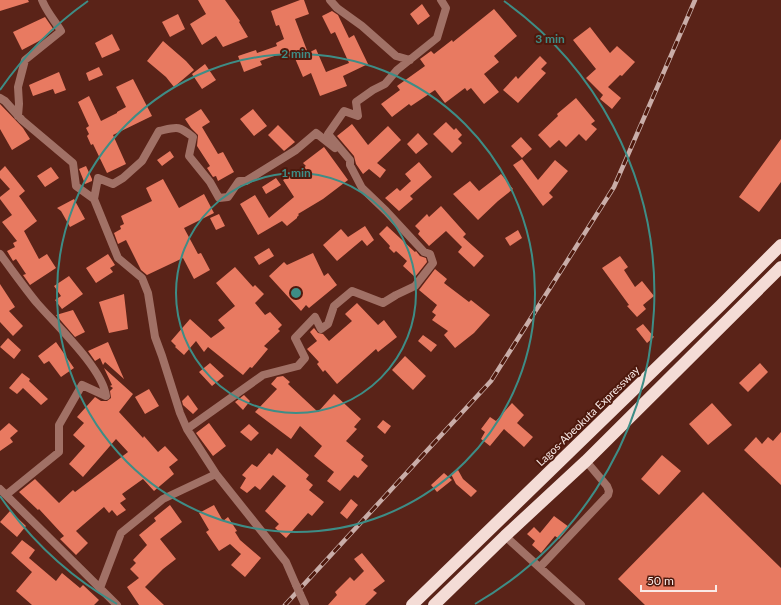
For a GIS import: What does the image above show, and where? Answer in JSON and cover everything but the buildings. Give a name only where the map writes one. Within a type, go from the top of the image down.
[{"type":"highway","name":"Lagos-Abeokuta Expressway","points":[[412,605],[781,245]]},
{"type":"highway","points":[[434,605],[504,536],[586,461],[781,267]]},
{"type":"street","points":[[18,116],[18,87],[24,60],[61,32],[50,13],[45,9],[42,0]]},
{"type":"street","points":[[330,0],[337,8],[362,26],[396,56],[410,60]]},
{"type":"street","points":[[187,429],[263,374],[298,366],[305,358],[295,338],[315,317],[321,329],[328,324],[334,306],[352,291],[383,303],[415,286],[433,263],[430,254],[424,252],[386,211],[362,188],[350,165],[350,160],[328,134],[344,111],[358,116],[356,102],[373,90],[385,84],[397,70],[437,38],[446,8],[441,0]]},
{"type":"street","points":[[0,98],[5,101],[18,116],[73,162],[76,186],[94,199],[118,258],[142,278],[148,293],[155,337],[180,413],[187,429],[216,474],[286,562],[305,605]]},
{"type":"street","points":[[94,199],[98,178],[113,184],[123,178],[142,161],[159,131],[171,128],[182,128],[193,137],[189,156],[210,182],[219,198],[228,197],[239,181],[246,181],[296,150],[316,133],[350,160]]},
{"type":"street","points":[[0,254],[37,303],[84,356],[106,389],[106,396],[82,385],[59,425],[59,452],[3,492],[117,605]]},
{"type":"street","points":[[540,567],[608,495],[609,491],[607,486],[586,461]]},
{"type":"street","points":[[100,588],[121,533],[163,499],[216,474]]},
{"type":"street","points":[[504,536],[581,605]]},
{"type":"railway","points":[[285,605],[491,381],[614,187],[695,0]]}]
